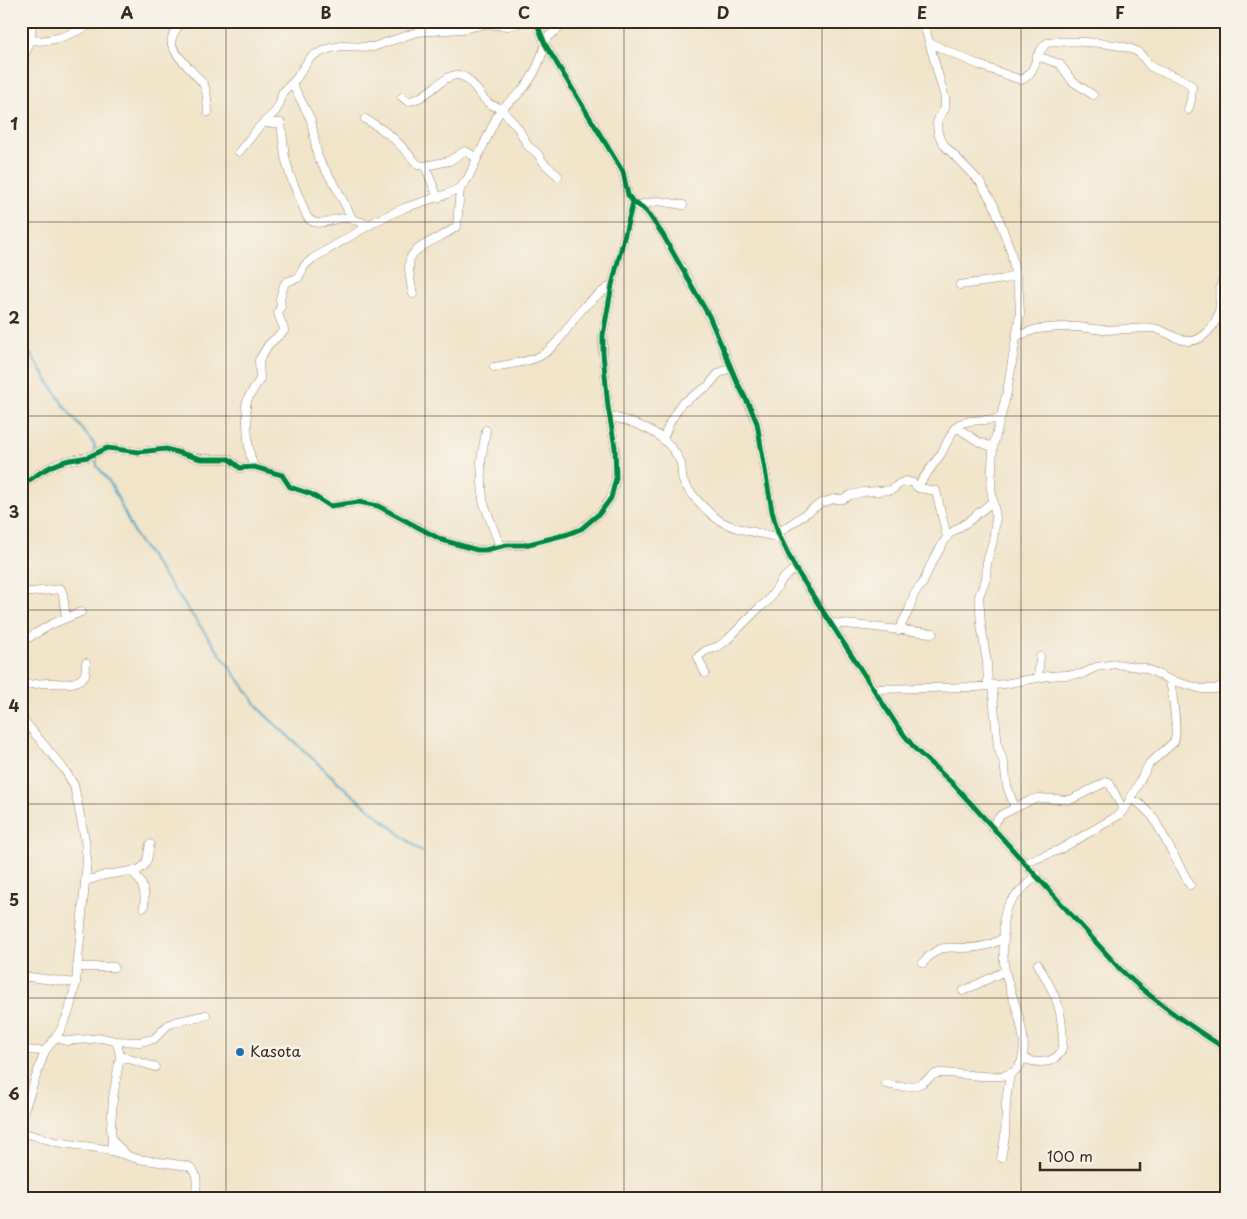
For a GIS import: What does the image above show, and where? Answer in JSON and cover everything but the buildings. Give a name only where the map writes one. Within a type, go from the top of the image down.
[{"type":"street","points":[[21,63],[31,40],[32,21]]},
{"type":"street","points":[[31,40],[40,42],[55,40],[100,21]]},
{"type":"street","points":[[181,21],[171,42],[186,66],[205,87],[208,112]]},
{"type":"street","points":[[239,152],[254,132],[276,112],[282,93],[314,55],[331,48],[349,45],[373,46],[417,32],[462,29],[485,24],[508,26],[528,21]]},
{"type":"street","points":[[536,21],[544,42],[623,172],[628,195],[648,213],[663,235],[709,316],[757,423],[772,512],[780,536],[795,568],[898,727],[916,750],[952,783],[1136,985],[1191,1026],[1226,1049]]},
{"type":"street","points":[[254,466],[248,445],[246,405],[248,398],[260,379],[259,360],[269,344],[284,331],[284,326],[279,321],[278,312],[281,307],[280,298],[286,282],[298,278],[308,262],[370,225],[404,208],[438,198],[460,188],[468,178],[501,109],[523,89],[538,63],[544,42],[568,21]]},
{"type":"street","points":[[923,21],[945,103],[945,109],[937,123],[938,134],[945,146],[980,182],[994,204],[1011,252],[1016,274],[1020,314],[1007,392],[993,447],[991,489],[996,518],[993,541],[987,562],[986,579],[979,596],[980,624],[998,747],[1015,808]]},
{"type":"street","points":[[930,43],[980,65],[1022,80],[1032,73],[1037,56],[1041,48],[1047,43],[1108,44],[1135,51],[1152,68],[1182,79],[1192,86],[1188,110]]},
{"type":"street","points":[[1037,56],[1060,64],[1068,78],[1093,95]]},
{"type":"street","points":[[402,98],[407,101],[419,99],[445,80],[456,75],[464,76],[488,103],[501,109],[518,128],[528,146],[537,152],[541,160],[558,176]]},
{"type":"street","points":[[292,83],[311,120],[318,158],[353,220]]},
{"type":"street","points":[[365,120],[390,134],[418,165],[440,164],[465,151],[478,158]]},
{"type":"street","points":[[265,123],[281,124],[285,157],[290,175],[307,217],[315,223],[346,218],[370,225]]},
{"type":"street","points":[[425,166],[438,198]]},
{"type":"street","points":[[413,294],[410,260],[418,250],[458,226],[460,188]]},
{"type":"street","points":[[636,204],[658,201],[683,205]]},
{"type":"street","points":[[21,486],[52,466],[88,456],[107,448],[139,452],[166,449],[195,458],[229,459],[240,468],[254,466],[282,475],[290,487],[311,494],[330,506],[359,502],[378,506],[442,540],[477,550],[525,545],[581,529],[600,513],[611,498],[616,478],[603,353],[603,335],[612,285],[636,204]]},
{"type":"street","points":[[960,285],[1005,279],[1016,274]]},
{"type":"street","points":[[1017,336],[1037,329],[1061,327],[1103,330],[1158,328],[1182,340],[1198,341],[1217,318],[1220,304],[1220,287],[1226,274]]},
{"type":"street","points":[[494,367],[530,360],[540,356],[555,344],[583,308],[612,285]]},
{"type":"street","points":[[663,439],[670,422],[681,404],[708,386],[718,374],[731,367]]},
{"type":"street","points":[[610,416],[643,426],[663,439],[680,460],[684,482],[716,519],[727,524],[780,536]]},
{"type":"street","points":[[917,487],[941,454],[959,424],[970,421],[1000,419]]},
{"type":"street","points":[[956,427],[979,442],[993,447]]},
{"type":"street","points":[[486,430],[481,461],[483,501],[498,541],[503,546]]},
{"type":"street","points":[[780,536],[821,503],[842,499],[851,494],[892,490],[906,481],[913,483],[917,487],[936,490],[947,536]]},
{"type":"street","points":[[898,631],[909,610],[914,594],[923,583],[947,536],[975,517],[993,501]]},
{"type":"street","points":[[705,673],[698,656],[727,640],[768,601],[782,580],[795,568]]},
{"type":"street","points":[[21,593],[61,589],[66,618]]},
{"type":"street","points":[[21,642],[43,628],[81,612]]},
{"type":"street","points":[[832,624],[933,633]]},
{"type":"street","points":[[1038,677],[1040,657]]},
{"type":"street","points":[[21,686],[71,683],[80,680],[85,675],[86,663]]},
{"type":"street","points":[[873,689],[990,685],[1038,677],[1082,674],[1096,667],[1116,664],[1145,668],[1170,680],[1202,690],[1216,689],[1226,683]]},
{"type":"street","points":[[1025,863],[1068,845],[1119,815],[1124,810],[1149,764],[1176,738],[1176,723],[1170,680]]},
{"type":"street","points":[[21,717],[64,769],[74,785],[86,850],[86,881],[76,983],[65,1023],[45,1051],[21,1119]]},
{"type":"street","points":[[992,827],[1001,815],[1031,800],[1039,798],[1070,800],[1107,782],[1109,782],[1124,810]]},
{"type":"street","points":[[1131,799],[1140,804],[1153,817],[1190,885]]},
{"type":"street","points":[[86,881],[105,874],[138,870],[146,864],[150,844]]},
{"type":"street","points":[[131,871],[140,880],[144,891],[144,907]]},
{"type":"street","points":[[886,1084],[900,1087],[916,1085],[932,1074],[939,1073],[987,1076],[1010,1073],[1020,1064],[1023,1058],[1022,1026],[1003,956],[1005,909],[1009,902],[1027,886],[1036,874]]},
{"type":"street","points":[[922,963],[938,949],[979,947],[1004,937]]},
{"type":"street","points":[[1023,1058],[1029,1061],[1048,1061],[1058,1056],[1061,1050],[1061,1013],[1038,964]]},
{"type":"street","points":[[78,966],[114,967]]},
{"type":"street","points":[[963,991],[1006,971]]},
{"type":"street","points":[[21,976],[76,983]]},
{"type":"street","points":[[55,1037],[73,1042],[102,1038],[117,1042],[148,1041],[154,1039],[168,1025],[206,1015]]},
{"type":"street","points":[[111,1151],[113,1098],[120,1056],[117,1042]]},
{"type":"street","points":[[21,1050],[45,1051]]},
{"type":"street","points":[[120,1056],[155,1067]]},
{"type":"street","points":[[1000,1158],[1005,1136],[1006,1102],[1010,1073]]},
{"type":"street","points":[[21,1132],[56,1142],[188,1166],[192,1168],[196,1175],[196,1198]]},
{"type":"street","points":[[112,1140],[128,1156]]},
{"type":"waterway","points":[[21,346],[32,356],[64,406],[94,444],[95,452]]},
{"type":"waterway","points":[[96,456],[97,466],[111,484],[136,537],[262,712],[350,793],[422,852]]},
{"type":"cycle path","points":[[536,21],[545,44],[623,172],[628,195],[633,202],[648,213],[663,235],[709,316],[757,423],[772,511],[778,533],[795,568],[898,727],[916,750],[952,783],[1120,969],[1171,1012],[1226,1049]]},
{"type":"cycle path","points":[[21,486],[52,466],[65,461],[88,457],[107,448],[139,452],[166,449],[201,459],[229,459],[240,468],[254,467],[282,475],[290,487],[311,494],[330,506],[359,502],[378,506],[442,540],[477,550],[507,545],[525,545],[581,529],[600,513],[611,498],[616,478],[615,447],[608,407],[603,335],[612,285],[633,202]]},
{"type":"place","name":"Kasota","points":[[240,1052]]}]
